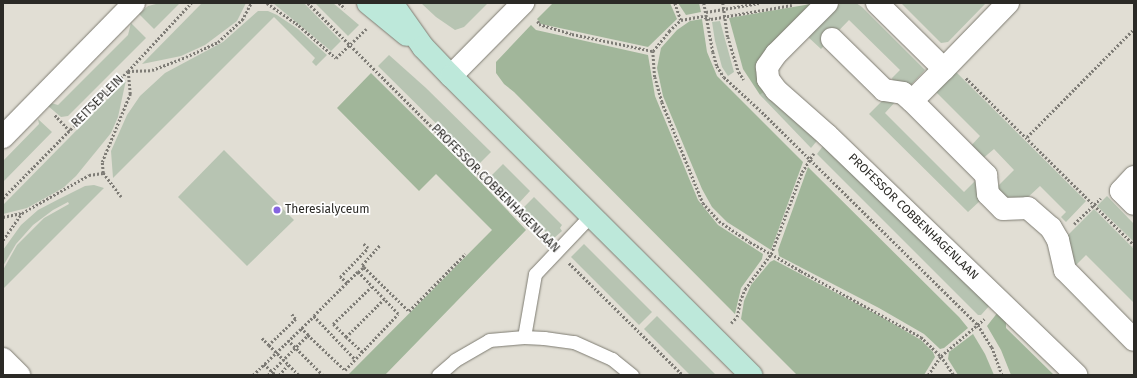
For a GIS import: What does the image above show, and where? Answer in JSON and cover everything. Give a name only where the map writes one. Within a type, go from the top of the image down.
[{"type":"street","points":[[3,137],[134,3]]},
{"type":"street","points":[[368,3],[423,47],[751,375]]},
{"type":"street","points":[[392,3],[423,47]]},
{"type":"street","name":"PROFESSOR COBBENHAGENLAAN","points":[[827,3],[776,54],[767,67],[768,79],[776,90],[827,135],[1001,301],[1076,375]]},
{"type":"street","points":[[877,3],[947,65]]},
{"type":"street","points":[[912,101],[1008,3]]},
{"type":"street","points":[[451,76],[529,10]]},
{"type":"street","points":[[832,39],[884,90],[903,93],[912,101],[986,175],[988,194],[1003,209],[1028,208],[1051,228],[1058,240],[1065,270],[1134,340]]},
{"type":"street","points":[[3,359],[19,375]]},
{"type":"lane","points":[[524,337],[535,274],[591,215]]},
{"type":"lane","points":[[438,375],[455,360],[489,340],[524,337],[574,342],[612,358],[632,375]]},
{"type":"path","name":"REITSEPLEIN","points":[[3,198],[128,71],[192,3]]},
{"type":"path","points":[[121,197],[103,173],[102,162],[130,94],[128,71],[152,70],[186,58],[218,42],[242,20],[251,3]]},
{"type":"path","points":[[267,3],[296,23],[336,58],[367,27]]},
{"type":"path","name":"PROFESSOR COBBENHAGENLAAN","points":[[308,3],[683,375]]},
{"type":"path","points":[[675,3],[681,20]]},
{"type":"path","points":[[704,3],[713,52],[724,78],[762,112],[978,325],[992,347],[1002,375]]},
{"type":"path","points":[[723,3],[733,53],[739,72],[747,85]]},
{"type":"path","points":[[706,12],[759,3]]},
{"type":"path","points":[[794,4],[711,19],[701,16],[681,20],[669,31],[653,51],[655,77],[662,102],[703,203],[719,221],[771,254],[921,337],[941,356],[954,375]]},
{"type":"path","points":[[529,10],[540,24],[572,34],[653,51]]},
{"type":"path","points":[[1027,137],[1134,29]]},
{"type":"path","points":[[947,65],[1027,137],[1134,245]]},
{"type":"path","points":[[755,98],[762,112]]},
{"type":"path","points":[[715,340],[737,317],[740,301],[746,289],[771,254],[802,172],[827,135]]},
{"type":"path","points":[[3,217],[22,213],[89,176],[103,173]]},
{"type":"path","points":[[1058,240],[1108,190],[1130,191]]},
{"type":"path","points":[[3,240],[22,213]]},
{"type":"path","points":[[347,283],[340,277],[368,248],[363,244]]},
{"type":"path","points":[[380,245],[362,265],[409,311],[465,254]]},
{"type":"path","points":[[253,375],[364,267]]},
{"type":"path","points":[[268,375],[308,335],[345,370],[398,314],[358,272]]},
{"type":"path","points":[[362,352],[333,324],[372,287]]},
{"type":"path","points":[[346,337],[384,299]]},
{"type":"path","points":[[928,375],[941,356],[978,325],[1001,301]]},
{"type":"path","points":[[269,346],[296,319],[292,314]]},
{"type":"path","points":[[314,316],[356,359]]},
{"type":"path","points":[[301,328],[343,369]]},
{"type":"path","points":[[262,338],[299,375]]},
{"type":"path","points":[[288,340],[324,375]]},
{"type":"path","points":[[296,347],[324,375]]},
{"type":"path","points":[[283,360],[299,375]]},
{"type":"path","points":[[264,364],[276,375]]},
{"type":"path","points":[[276,375],[288,365]]},
{"type":"path","points":[[271,372],[276,375]]},
{"type":"green space","points":[[160,3],[180,3],[154,29],[139,14],[148,6]]},
{"type":"green space","points":[[202,3],[246,3],[237,21],[205,45],[181,56],[142,64]]},
{"type":"green space","points":[[273,3],[304,3],[341,41],[331,51]]},
{"type":"green space","points":[[315,3],[333,3],[359,25],[348,36]]},
{"type":"green space","points":[[421,3],[488,3],[464,27],[455,30],[436,17]]},
{"type":"green space","points":[[553,3],[670,3],[677,19],[648,47],[541,24],[537,19]]},
{"type":"green space","points":[[678,3],[699,3],[701,12],[686,15]]},
{"type":"green space","points":[[841,3],[856,3],[862,7],[925,70],[908,88],[901,82],[893,81],[892,78],[900,70],[849,20],[821,49],[807,36]]},
{"type":"green space","points":[[901,3],[986,3],[948,42],[941,43]]},
{"type":"green space","points":[[811,4],[765,91],[760,95],[743,69],[729,18]]},
{"type":"green space","points":[[258,11],[268,11],[277,15],[298,29],[327,55],[316,66],[312,62],[315,58],[274,17],[113,178],[111,151],[127,115],[140,96],[165,73],[223,42]]},
{"type":"green space","points":[[702,19],[707,52],[717,76],[803,162],[771,250],[727,222],[712,207],[702,189],[663,96],[657,68],[661,48],[677,30],[690,21]]},
{"type":"green space","points":[[720,21],[734,72],[728,76],[722,67],[712,22]]},
{"type":"green space","points":[[131,23],[146,38],[68,116],[61,117],[48,106],[51,103],[58,105],[128,35]]},
{"type":"green space","points":[[531,25],[536,30],[648,55],[655,96],[698,200],[718,225],[763,254],[762,259],[741,288],[735,314],[514,92],[504,84],[496,73],[496,62]]},
{"type":"green space","points":[[389,55],[426,88],[491,152],[478,165],[378,66]]},
{"type":"green space","points":[[955,71],[1086,201],[1066,222],[1061,217],[1066,212],[1040,186],[1026,199],[1002,197],[995,189],[1014,170],[994,149],[981,160],[969,148],[980,136],[935,91]]},
{"type":"green space","points":[[371,73],[475,176],[526,230],[385,375],[348,375],[492,230],[436,174],[419,191],[337,108]]},
{"type":"green space","points":[[126,80],[118,117],[111,133],[76,176],[63,188],[27,208],[3,214],[3,205]]},
{"type":"green space","points":[[765,91],[821,136],[811,148],[760,95]]},
{"type":"green space","points":[[883,100],[896,101],[885,113],[964,192],[976,180],[981,200],[968,212],[869,114]]},
{"type":"green space","points":[[38,119],[52,132],[3,182],[3,161],[39,124]]},
{"type":"green space","points":[[826,142],[990,305],[981,315],[978,315],[817,154]]},
{"type":"green space","points":[[224,150],[294,220],[247,266],[178,197]]},
{"type":"green space","points":[[503,164],[530,191],[518,204],[490,177]]},
{"type":"green space","points":[[808,167],[959,317],[968,328],[944,348],[940,349],[924,334],[879,308],[779,256],[778,250]]},
{"type":"green space","points":[[94,185],[104,188],[3,289],[3,270],[17,245],[44,218],[69,204],[68,202],[53,210],[33,225],[16,244],[3,266],[3,250],[21,225],[38,210],[85,186]]},
{"type":"green space","points":[[1107,196],[1134,224],[1134,242],[1097,206]]},
{"type":"green space","points":[[534,197],[562,225],[560,228],[562,231],[553,239],[522,209]]},
{"type":"green space","points":[[1094,209],[1134,249],[1134,303],[1086,255],[1074,267],[1065,238]]},
{"type":"green space","points":[[584,244],[652,312],[639,325],[571,257]]},
{"type":"green space","points":[[774,260],[880,316],[921,340],[933,352],[935,357],[924,375],[797,375],[741,319],[744,301],[751,285],[770,262]]},
{"type":"green space","points":[[998,312],[1006,320],[1006,328],[1054,375],[1011,375],[1001,350],[987,326]]},
{"type":"green space","points":[[657,316],[716,375],[690,375],[644,329]]},
{"type":"green space","points":[[973,334],[985,354],[994,375],[958,375],[948,359],[949,352]]},
{"type":"place","name":"Theresialyceum","points":[[277,210]]}]
